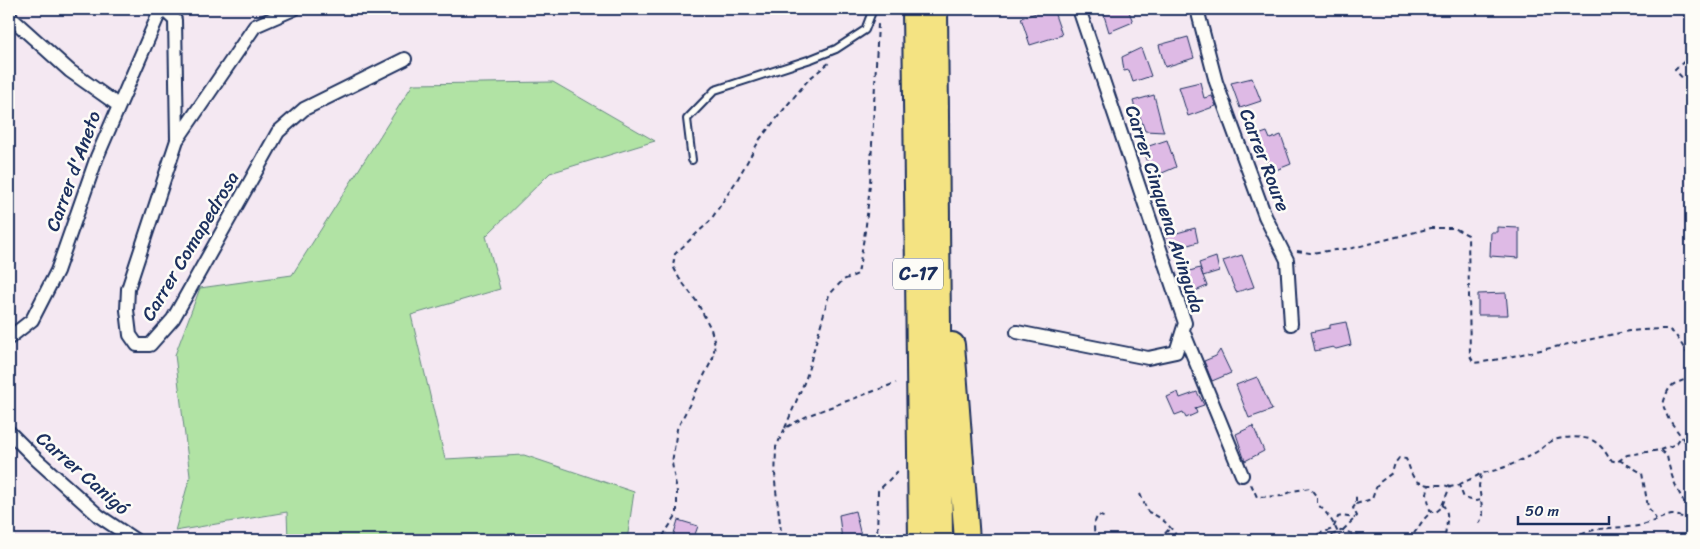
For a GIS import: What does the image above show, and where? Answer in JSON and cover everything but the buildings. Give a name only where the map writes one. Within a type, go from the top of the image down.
[{"type":"highway","name":"C-17","points":[[915,9],[921,540]]},
{"type":"highway","name":"C-17","points":[[935,9],[940,540]]},
{"type":"highway","points":[[936,187],[954,360],[967,540]]},
{"type":"street","name":"Carrer d'Aneto","points":[[9,338],[32,320],[57,270],[96,157],[162,9]]},
{"type":"street","name":"Carrer Comapedrosa","points":[[162,9],[175,20],[177,140],[128,289],[127,310],[130,335],[137,345],[150,345],[172,318],[278,132],[304,109],[405,59]]},
{"type":"street","points":[[177,140],[254,26],[294,9]]},
{"type":"street","name":"Carrer Cinquena Avinguda","points":[[1018,332],[1148,358],[1176,352],[1185,323],[1080,9]]},
{"type":"street","name":"Carrer Roure","points":[[1197,9],[1216,82],[1265,216],[1287,260],[1291,324]]},
{"type":"street","points":[[9,16],[70,71],[118,105]]},
{"type":"street","points":[[1183,331],[1242,475]]},
{"type":"street","name":"Carrer Canigó","points":[[9,432],[99,516],[135,540]]},
{"type":"lane","points":[[692,160],[687,119],[715,90],[836,49],[865,30],[873,9]]},
{"type":"path","points":[[782,540],[775,482],[776,447],[806,378],[829,295],[843,280],[858,274],[870,184],[878,19]]},
{"type":"path","points":[[1691,56],[1675,70],[1691,87]]},
{"type":"path","points":[[663,536],[677,514],[677,492],[672,463],[677,429],[713,358],[714,344],[711,329],[698,302],[678,278],[673,266],[675,254],[710,221],[760,140],[789,103],[809,79],[835,58]]},
{"type":"path","points":[[1278,243],[1295,250],[1310,253],[1353,248],[1431,228],[1454,228],[1468,234],[1470,356],[1474,363],[1629,331],[1659,329],[1668,329],[1675,334],[1691,359]]},
{"type":"path","points":[[1691,375],[1684,382],[1675,383],[1668,390],[1663,405],[1668,418],[1691,449]]},
{"type":"path","points":[[785,428],[809,415],[896,383]]},
{"type":"path","points":[[1315,540],[1320,536],[1324,538],[1335,535],[1343,530],[1357,516],[1352,508],[1356,504],[1372,499],[1376,488],[1380,482],[1392,473],[1399,458],[1406,459],[1415,480],[1421,484],[1450,487],[1476,478],[1480,473],[1489,472],[1532,454],[1552,440],[1568,437],[1592,440],[1604,450],[1610,460],[1616,462],[1627,455],[1669,448],[1681,438]]},
{"type":"path","points":[[1660,450],[1667,456],[1670,474],[1684,502],[1691,502]]},
{"type":"path","points":[[1619,460],[1642,473],[1648,507],[1656,520]]},
{"type":"path","points":[[876,540],[878,491],[899,470]]},
{"type":"path","points":[[1479,524],[1483,515],[1480,473]]},
{"type":"path","points":[[1242,475],[1250,483],[1257,497],[1282,496],[1293,491],[1310,488],[1317,497],[1317,504],[1329,514],[1341,540]]},
{"type":"path","points":[[1429,485],[1427,494],[1430,510],[1433,512]]},
{"type":"path","points":[[1459,485],[1464,498],[1475,501],[1481,500]]},
{"type":"path","points":[[1408,540],[1415,534],[1424,517],[1441,508],[1450,487]]},
{"type":"path","points":[[1140,494],[1148,512],[1159,516],[1162,522],[1171,527],[1177,536],[1195,540]]},
{"type":"path","points":[[1356,495],[1356,504]]},
{"type":"path","points":[[1442,504],[1447,509],[1448,517],[1446,540]]},
{"type":"path","points":[[1097,540],[1093,526],[1098,515],[1106,518]]},
{"type":"path","points":[[1574,540],[1579,535],[1598,530],[1639,526],[1674,515],[1687,519],[1691,518]]},
{"type":"path","points":[[1311,540],[1318,534],[1333,529],[1338,517],[1355,518]]},
{"type":"path","points":[[1159,540],[1171,527]]},
{"type":"path","points":[[1343,530],[1360,536],[1364,540]]},
{"type":"green space","points":[[553,82],[655,141],[550,173],[486,236],[500,289],[411,315],[445,459],[524,455],[634,492],[627,540],[288,540],[287,512],[175,531],[190,476],[175,355],[200,288],[292,275],[413,84]]}]
